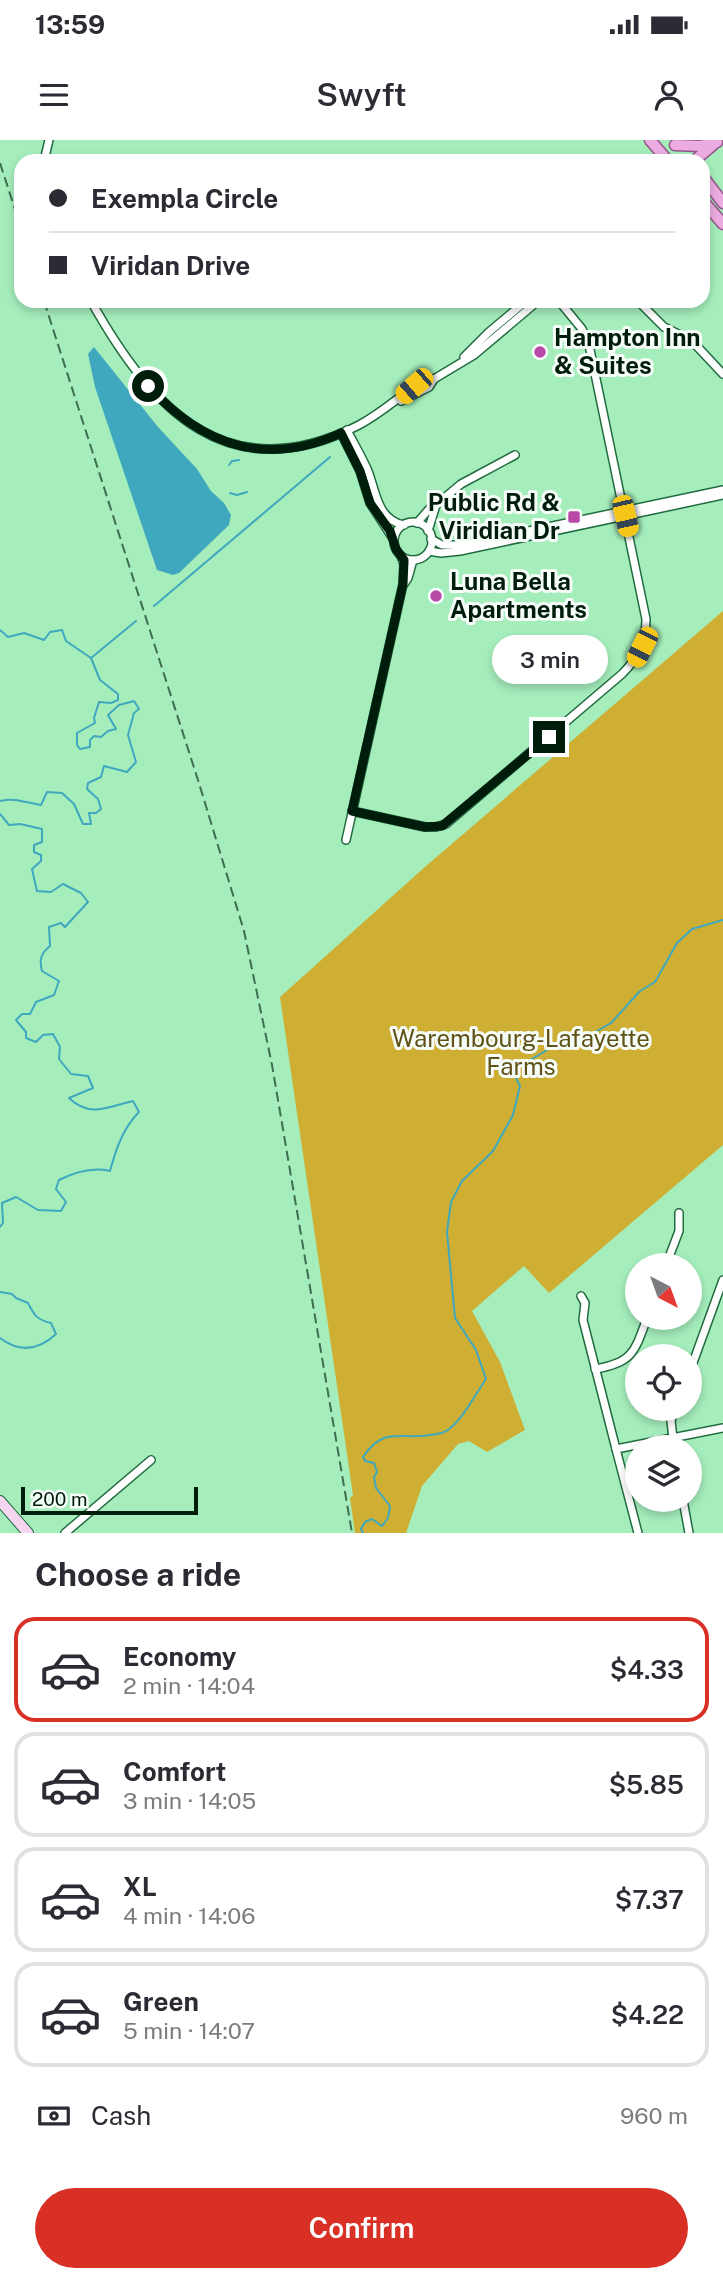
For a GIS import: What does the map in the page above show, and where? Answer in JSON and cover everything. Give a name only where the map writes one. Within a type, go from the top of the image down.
[{"type":"main road","points":[[673,143],[701,146],[718,141]]},
{"type":"main road","points":[[701,154],[718,141]]},
{"type":"main road","points":[[710,186],[723,203]]},
{"type":"main road","points":[[710,209],[723,225]]},
{"type":"main road","points":[[0,1501],[28,1533]]},
{"type":"street","points":[[95,308],[117,344],[148,386],[176,414],[196,429],[228,443],[260,450],[300,447],[344,431],[391,406],[414,386],[434,379],[474,355],[530,308]]},
{"type":"street","points":[[459,362],[518,308]]},
{"type":"street","points":[[352,811],[430,828],[446,824],[635,661],[646,632],[646,620],[588,341],[565,308]]},
{"type":"street","points":[[645,308],[664,327],[692,341],[723,374]]},
{"type":"street","points":[[344,431],[369,475],[381,509],[393,522],[404,525],[417,523],[430,508],[461,484],[515,455]]},
{"type":"street","points":[[344,431],[370,503],[394,540],[404,564],[403,584],[346,840]]},
{"type":"street","points":[[429,551],[460,551],[723,489]]},
{"type":"street","points":[[431,539],[442,545],[462,545],[723,495]]},
{"type":"street","points":[[428,531],[436,505]]},
{"type":"street","points":[[401,556],[413,560],[422,558],[429,551],[431,539],[428,531],[417,523]]},
{"type":"street","points":[[394,540],[397,531],[404,525]]},
{"type":"street","points":[[403,584],[408,578],[413,560]]},
{"type":"street","points":[[671,1253],[679,1231],[679,1213]]},
{"type":"street","points":[[700,1344],[723,1280]]},
{"type":"street","points":[[581,1296],[584,1303],[583,1320],[638,1533]]},
{"type":"street","points":[[596,1369],[619,1364],[630,1357],[642,1330]]},
{"type":"street","points":[[687,1435],[723,1428]]},
{"type":"street","points":[[616,1450],[625,1448]]},
{"type":"street","points":[[65,1533],[151,1460]]},
{"type":"street","points":[[685,1512],[689,1533]]},
{"type":"green space","name":"Warembourg-Lafayette Farms","points":[[723,611],[723,1145],[549,1293],[524,1266],[472,1311],[500,1362],[525,1430],[487,1452],[469,1441],[458,1444],[422,1486],[406,1533],[355,1533],[350,1498],[353,1495],[280,997],[426,866]]},
{"type":"water","points":[[94,347],[158,427],[197,469],[231,515],[229,525],[179,573],[173,575],[157,570],[95,387],[88,354]]},
{"type":"waterway","points":[[154,606],[330,457]]},
{"type":"waterway","points":[[229,465],[232,461],[239,460]]},
{"type":"waterway","points":[[230,493],[237,495],[247,492]]},
{"type":"waterway","points":[[91,658],[136,621]]},
{"type":"waterway","points":[[0,630],[8,637],[24,633],[44,640],[50,632],[62,630],[66,641],[91,658],[100,680],[118,694],[118,700],[111,703],[99,702],[95,723],[77,733],[77,745],[80,749],[90,747],[90,740],[94,736],[101,737],[116,729],[108,715],[119,705],[134,701],[139,709],[134,713],[128,735],[136,762],[127,772],[104,766],[101,777],[88,783],[87,789],[98,799],[101,809],[96,813],[89,813],[91,824],[83,824],[74,804],[62,793],[47,792],[41,805],[16,800],[0,801]]},
{"type":"waterway","points":[[0,814],[9,825],[20,824],[42,829],[42,842],[34,845],[34,852],[41,855],[41,861],[32,869],[37,891],[51,892],[63,884],[81,893],[88,902],[65,927],[61,923],[49,927],[50,946],[43,954],[41,967],[42,971],[59,981],[54,995],[36,1002],[30,1014],[22,1014],[16,1020],[26,1032],[26,1038],[36,1042],[43,1035],[53,1034],[60,1047],[59,1059],[71,1074],[88,1076],[93,1088],[69,1098],[77,1104],[84,1108],[99,1109],[133,1101],[139,1112],[121,1139],[110,1171],[84,1171],[59,1180],[56,1189],[66,1202],[61,1211],[38,1210],[16,1197],[2,1203],[3,1223],[0,1227]]},
{"type":"waterway","points":[[363,1533],[361,1529],[365,1522],[372,1519],[382,1526],[388,1518],[390,1506],[376,1488],[374,1477],[377,1472],[374,1463],[365,1461],[363,1457],[371,1447],[385,1438],[439,1434],[452,1427],[486,1379],[476,1350],[455,1318],[447,1232],[451,1202],[462,1181],[493,1151],[513,1115],[520,1086],[515,1069],[554,1046],[576,1043],[611,1023],[640,991],[655,982],[677,943],[692,929],[723,920]]},
{"type":"waterway","points":[[0,1292],[12,1294],[28,1303],[36,1316],[51,1323],[56,1334],[42,1344],[29,1348],[15,1346],[0,1338]]},
{"type":"railway","points":[[0,163],[14,206]]},
{"type":"railway","points":[[46,308],[244,931],[272,1065],[352,1533]]},
{"type":"place","name":"Hampton Inn & Suites","points":[[540,352]]},
{"type":"place","name":"Public Rd & Viridian Dr","points":[[574,517]]},
{"type":"place","name":"Luna Bella Apartments","points":[[436,596]]},
{"type":"route","points":[[148,386],[160,400],[196,429],[249,449],[300,447],[341,433],[360,471],[370,503],[390,531],[396,549],[404,560],[403,584],[352,811],[430,828],[442,826],[549,737]]}]
